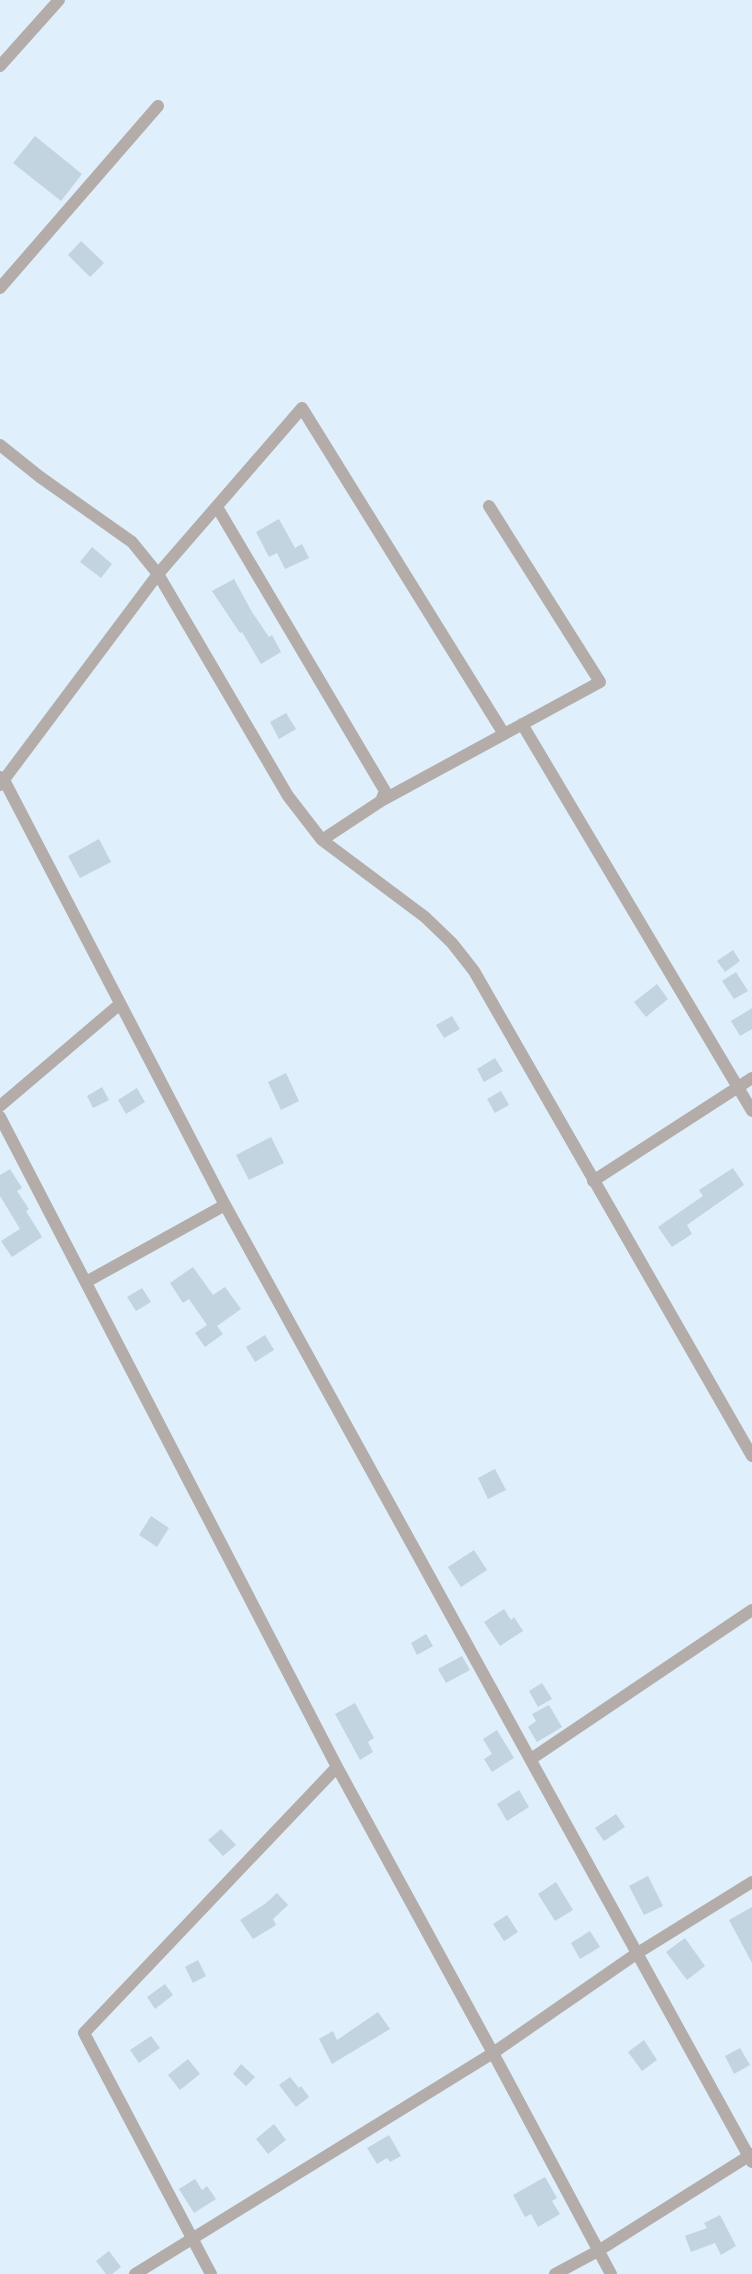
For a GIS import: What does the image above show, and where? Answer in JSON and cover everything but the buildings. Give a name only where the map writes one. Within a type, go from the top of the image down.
[{"type":"street","points":[[0,66],[59,0]]},
{"type":"street","points":[[0,288],[158,106]]},
{"type":"street","points":[[504,734],[302,408],[158,574],[1,780],[225,1205],[636,1954],[751,2158],[598,2251],[555,2274]]},
{"type":"street","points":[[0,445],[40,477],[132,542],[158,574],[288,796],[322,840],[425,917],[452,943],[474,971],[752,1456]]},
{"type":"street","points":[[322,840],[381,801],[600,682],[489,506]]},
{"type":"street","points":[[216,507],[385,791],[381,801]]},
{"type":"street","points":[[522,724],[752,1110]]},
{"type":"street","points":[[0,1106],[120,1004]]},
{"type":"street","points":[[593,1181],[752,1078]]},
{"type":"street","points":[[0,1117],[337,1767],[493,2052],[611,2274]]},
{"type":"street","points":[[86,1282],[225,1205]]},
{"type":"street","points":[[530,1759],[752,1610]]},
{"type":"street","points":[[211,2274],[192,2241],[84,2033],[337,1767]]},
{"type":"street","points":[[135,2274],[192,2241],[493,2052],[636,1954],[752,1882]]}]
